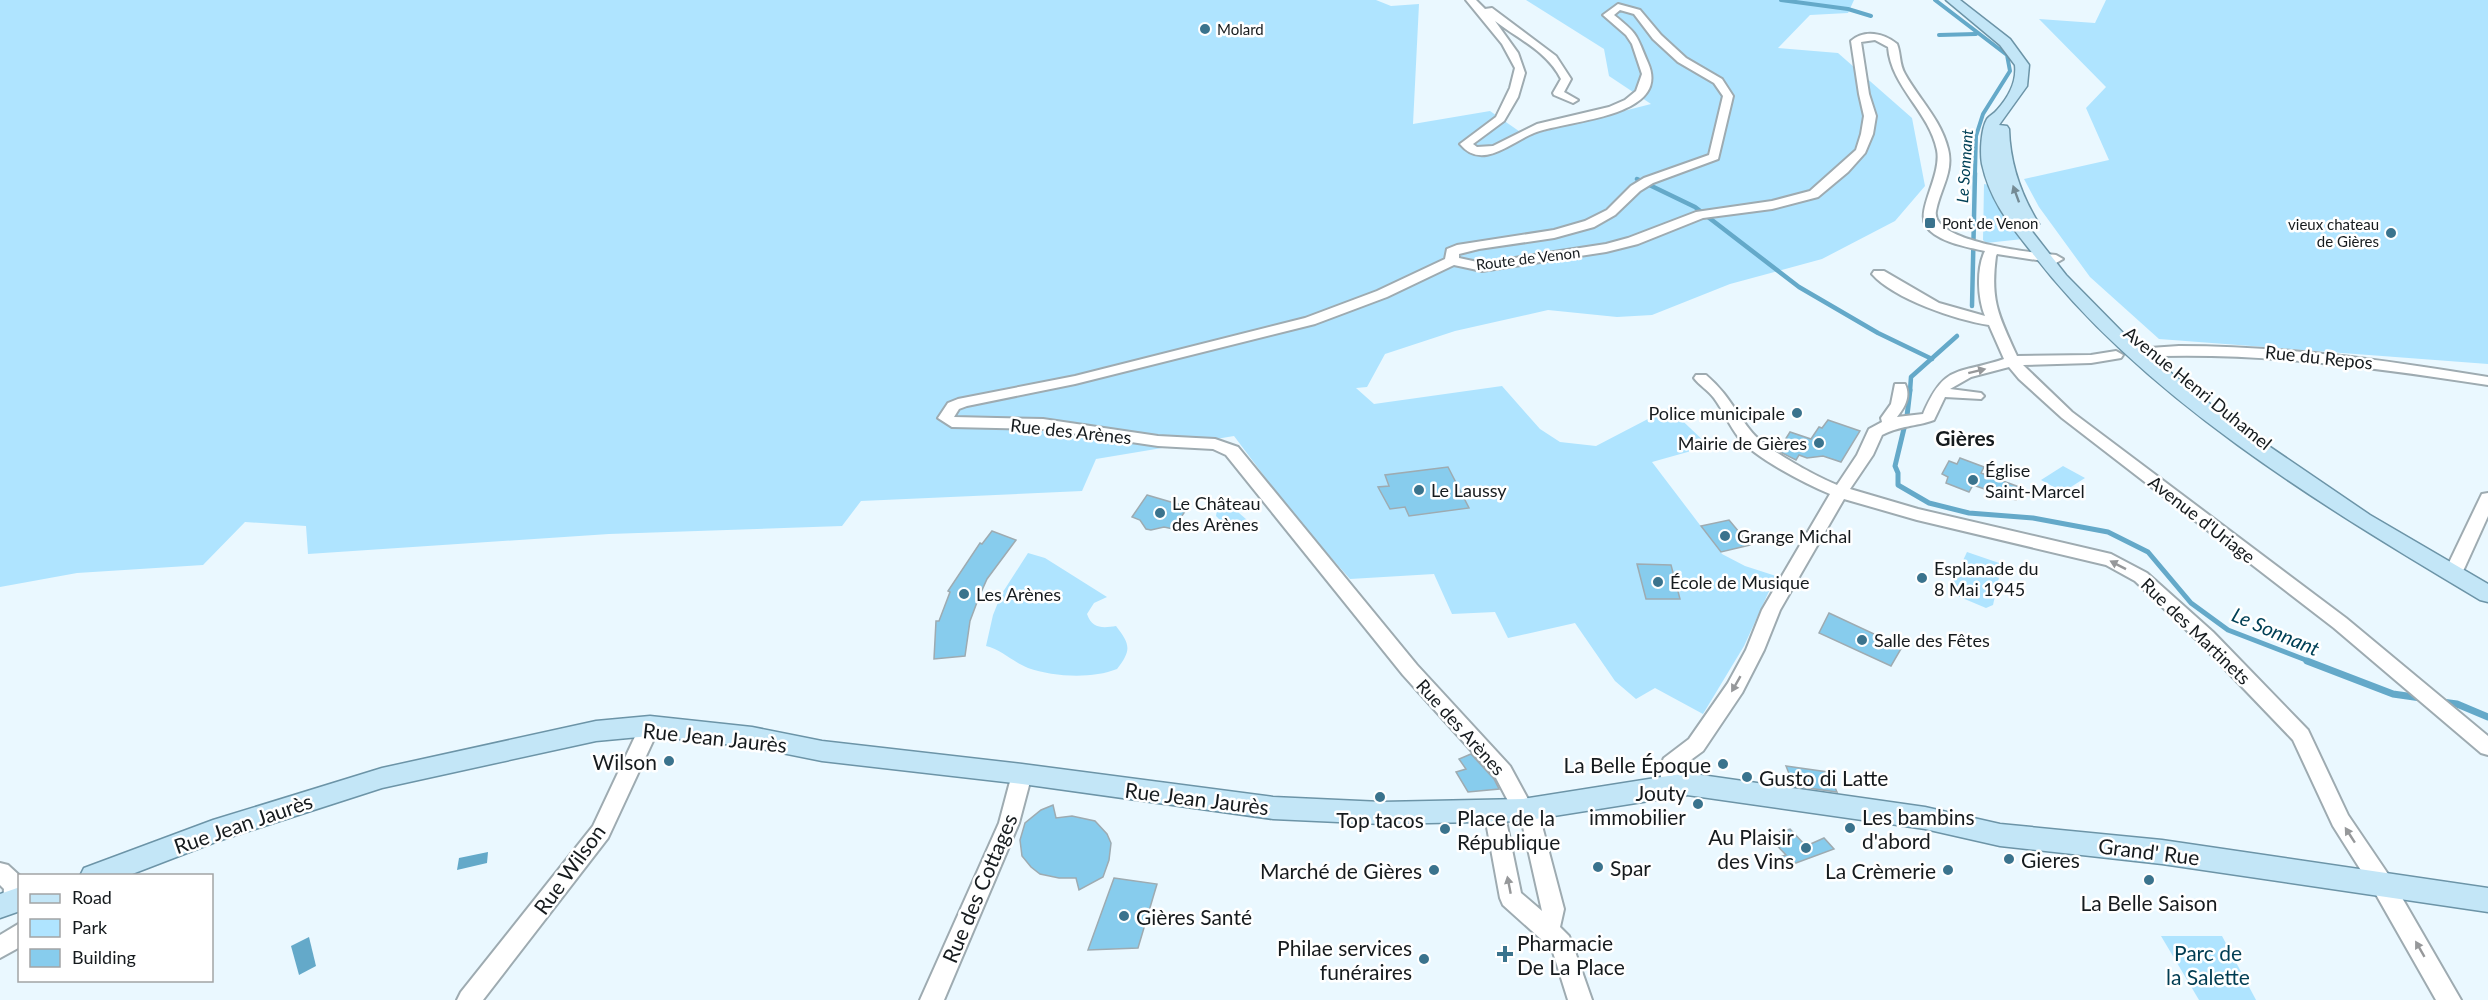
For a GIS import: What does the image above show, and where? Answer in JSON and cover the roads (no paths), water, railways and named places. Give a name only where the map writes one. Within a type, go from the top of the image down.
[{"type":"main road","name":"Avenue Henri Duhamel","points":[[1952,0],[2005,42],[2019,58],[2023,78],[2002,114],[2005,164],[2022,210],[2045,252],[2076,296],[2133,353],[2284,468],[2362,520],[2488,594]]},
{"type":"main road","name":"Avenue Henri Duhamel","points":[[2133,353],[2387,527],[2488,587]]},
{"type":"main road","name":"Rue Jean Jaurès","points":[[99,874],[213,831],[382,778],[596,731],[650,726],[752,737],[873,758],[1022,774],[1273,808],[1427,813],[1494,811]]},
{"type":"main road","name":"Grand' Rue","points":[[1494,811],[1526,810],[1687,784],[1925,818],[2000,835],[2162,852],[2488,900]]},
{"type":"street","points":[[1474,3],[1486,8],[1549,56],[1566,79],[1558,93],[1573,100]]},
{"type":"street","name":"Route de Venon","points":[[1474,3],[1516,57],[1521,70],[1512,98],[1498,122],[1474,136],[1466,144],[1469,149],[1481,152],[1497,149],[1527,132],[1562,121],[1598,115],[1638,95],[1647,79],[1635,41],[1608,15],[1618,7],[1637,12],[1645,24],[1682,60],[1718,81],[1728,96],[1714,157],[1701,165],[1645,183],[1604,217],[1559,232],[1462,248],[1452,252],[1452,261],[1482,267],[1606,248],[1633,241],[1705,214],[1772,205],[1814,194],[1844,169],[1861,151],[1867,134],[1870,116],[1864,94],[1856,41],[1862,37],[1885,40],[1893,46],[1895,64],[1934,128],[1944,153],[1944,168],[1929,216],[1930,223],[1945,236],[1973,245],[2045,252]]},
{"type":"street","name":"Avenue d'Uriage","points":[[1993,248],[1989,256],[1986,281],[1989,309],[2012,361],[2067,415],[2340,623],[2488,747]]},
{"type":"street","name":"Rue des Arènes","points":[[1452,261],[1382,294],[1310,321],[1075,380],[963,402],[953,406],[946,418],[964,423],[1043,424],[1158,441],[1215,444],[1232,451],[1410,670],[1503,772],[1526,810]]},
{"type":"street","points":[[1879,274],[1941,311],[1972,320],[1996,322]]},
{"type":"street","name":"Rue du Repos","points":[[1942,388],[1971,372],[2012,361],[2091,359],[2133,353],[2206,349],[2289,353],[2355,360],[2488,381]]},
{"type":"street","name":"Rue des Martinets","points":[[1701,378],[1718,393],[1746,435],[1762,450],[1813,481],[1840,492],[2015,538],[2111,560],[2141,577],[2206,637],[2301,735],[2340,820],[2382,884],[2449,1000]]},
{"type":"street","points":[[1892,423],[1889,418],[1899,404],[1900,387]]},
{"type":"street","points":[[1671,785],[1671,764],[1696,745],[1735,688],[1771,610],[1840,492],[1865,455],[1875,432],[1892,423],[1929,417],[1942,388],[1976,396]]},
{"type":"street","points":[[2455,569],[2488,498]]},
{"type":"street","name":"Rue Wilson","points":[[469,1000],[601,832],[650,726]]},
{"type":"street","name":"Rue des Cottages","points":[[932,1000],[1009,823],[1022,774]]},
{"type":"street","points":[[1526,810],[1553,909],[1551,922],[1545,928]]},
{"type":"street","points":[[1494,811],[1511,898],[1561,943],[1580,1000]]},
{"type":"street","points":[[0,872],[15,885],[8,902]]},
{"type":"street","points":[[0,948],[18,934]]},
{"type":"waterway","points":[[1781,0],[1848,9],[1871,16]]},
{"type":"waterway","name":"Le Sonnant","points":[[1935,0],[2007,55],[2010,71],[1983,114],[1976,136],[1975,174]]},
{"type":"waterway","points":[[1939,35],[1976,34]]},
{"type":"waterway","name":"Le Sonnant","points":[[1972,306],[1975,173]]},
{"type":"waterway","points":[[1637,179],[1695,207],[1799,287],[1878,333],[1931,359]]},
{"type":"waterway","name":"Le Sonnant","points":[[1931,359],[1957,336]]},
{"type":"waterway","name":"Le Sonnant","points":[[1910,391],[1911,377],[1931,359]]},
{"type":"waterway","name":"Le Sonnant","points":[[1910,390],[1907,416],[1895,466],[1898,473],[1898,485],[1929,503],[1969,513],[2033,518],[2108,532],[2148,552],[2191,603],[2228,630],[2311,662]]},
{"type":"waterway","name":"Le Sonnant","points":[[2307,661],[2393,694],[2421,698]]},
{"type":"waterway","name":"Le Sonnant","points":[[2442,702],[2457,704],[2488,717]]},
{"type":"place","name":"Molard","points":[[1205,29]]},
{"type":"place","name":"Pont de Venon","points":[[1930,223]]},
{"type":"place","name":"vieux chateau de Gières","points":[[2391,233]]},
{"type":"place","name":"Police municipale","points":[[1797,413]]},
{"type":"place","name":"Mairie de Gières","points":[[1819,443]]},
{"type":"place","name":"Église Saint-Marcel","points":[[1973,480]]},
{"type":"place","name":"Le Laussy","points":[[1419,490]]},
{"type":"place","name":"Le Château des Arènes","points":[[1160,513]]},
{"type":"place","name":"Grange Michal","points":[[1725,536]]},
{"type":"place","name":"Esplanade du 8 Mai 1945","points":[[1922,578]]},
{"type":"place","name":"École de Musique","points":[[1658,582]]},
{"type":"place","name":"Les Arènes","points":[[964,594]]},
{"type":"place","name":"Salle des Fêtes","points":[[1862,640]]},
{"type":"place","name":"Wilson","points":[[669,761]]},
{"type":"place","name":"La Belle Époque","points":[[1723,764]]},
{"type":"place","name":"Gusto di Latte","points":[[1747,777]]},
{"type":"place","name":"Top tacos","points":[[1380,797]]},
{"type":"place","name":"Jouty immobilier","points":[[1698,804]]},
{"type":"place","name":"Les bambins d'abord","points":[[1850,828]]},
{"type":"place","name":"Place de la République","points":[[1445,829]]},
{"type":"place","name":"Au Plaisir des Vins","points":[[1806,848]]},
{"type":"place","name":"Gieres","points":[[2009,859]]},
{"type":"place","name":"Spar","points":[[1598,867]]},
{"type":"place","name":"Marché de Gières","points":[[1434,870]]},
{"type":"place","name":"La Crèmerie","points":[[1948,870]]},
{"type":"place","name":"La Belle Saison","points":[[2149,880]]},
{"type":"place","name":"Gières Santé","points":[[1124,916]]},
{"type":"place","name":"Pharmacie De La Place","points":[[1505,954]]},
{"type":"place","name":"Philae services funéraires","points":[[1424,959]]},
{"type":"district","name":"Gières","points":[[1965,437]]},
{"type":"park label","name":"Parc de la Salette","points":[[2208,964]]}]
